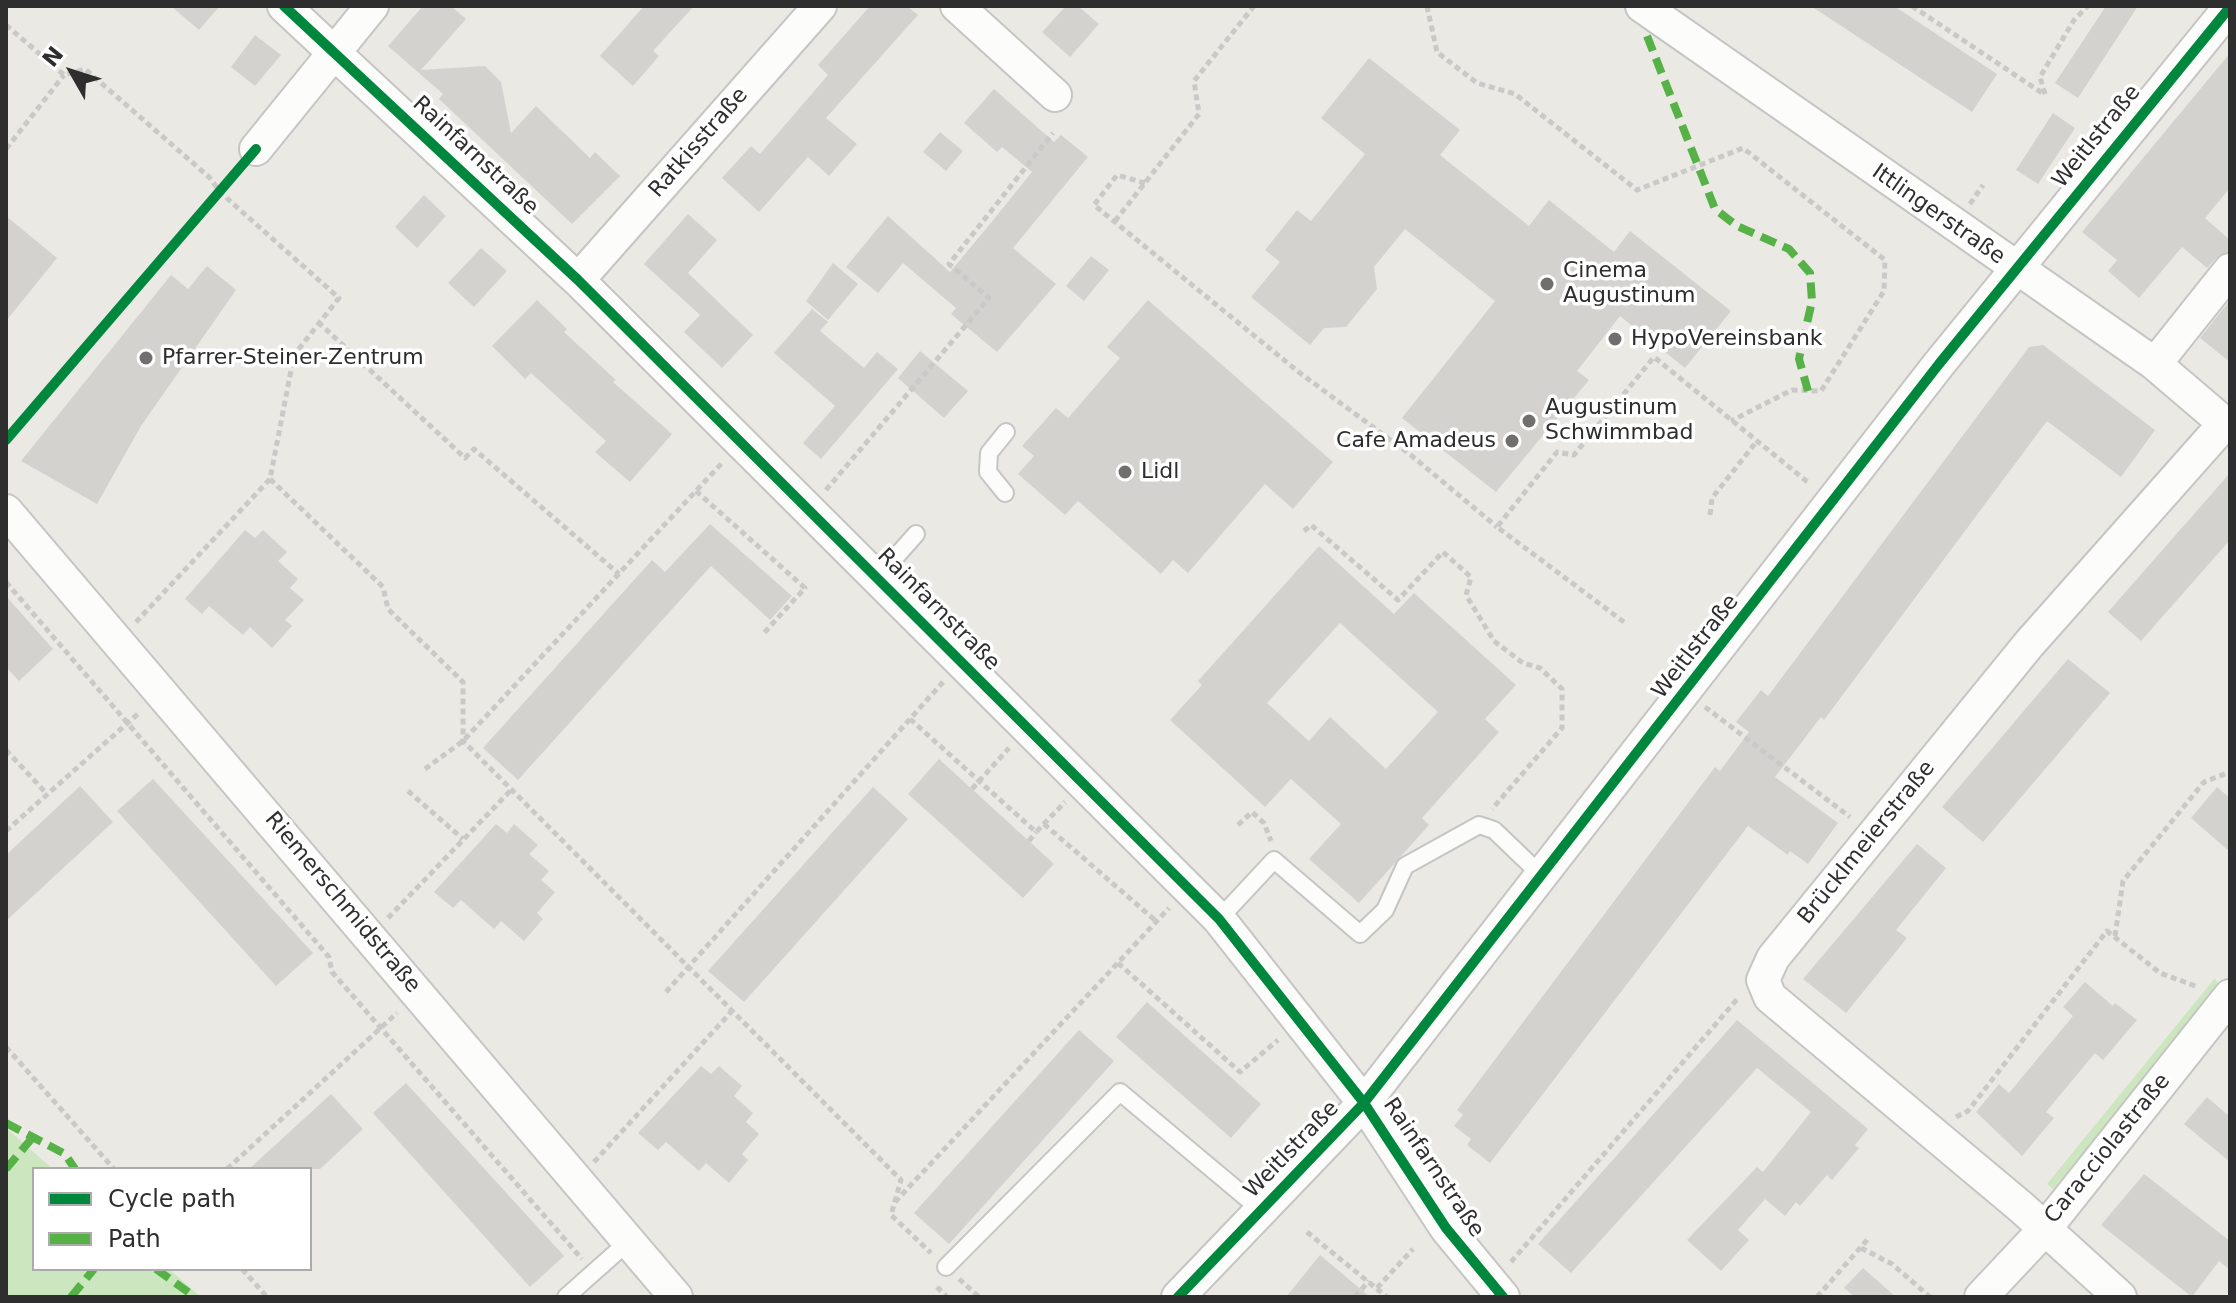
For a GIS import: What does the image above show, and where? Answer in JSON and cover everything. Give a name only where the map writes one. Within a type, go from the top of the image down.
[{"type":"street","name":"Rainfarnstraße","points":[[284,6],[578,280],[1219,919],[1364,1103],[1446,1228],[1497,1290]]},
{"type":"street","points":[[256,149],[372,6]]},
{"type":"street","name":"Ratkisstraße","points":[[578,280],[820,6]]},
{"type":"street","points":[[957,6],[1055,95]]},
{"type":"street","name":"Ittlingerstraße","points":[[1642,6],[2155,364],[2227,426]]},
{"type":"street","name":"Weitlstraße","points":[[1178,1297],[1364,1103],[2015,269],[2230,7]]},
{"type":"street","points":[[2155,364],[2230,270]]},
{"type":"street","name":"Brücklmeierstraße","points":[[1763,980],[1773,958],[2029,644],[2227,426]]},
{"type":"street","name":"Riemerschmidstraße","points":[[6,511],[676,1297]]},
{"type":"street","points":[[1763,980],[1770,997],[2120,1297]]},
{"type":"street","name":"Caracciolastraße","points":[[1981,1297],[2044,1230],[2230,996]]},
{"type":"lane","points":[[1005,493],[988,472],[989,453],[1006,432]]},
{"type":"lane","points":[[877,578],[916,534]]},
{"type":"lane","points":[[1219,919],[1270,863],[1279,863],[1360,934],[1385,910],[1405,866],[1479,825],[1494,830],[1542,876]]},
{"type":"lane","points":[[946,1267],[1120,1092],[1261,1210]]},
{"type":"lane","points":[[566,1297],[629,1241]]},
{"type":"path","points":[[1115,221],[1199,114],[1194,81],[1254,6]]},
{"type":"path","points":[[1427,6],[1437,52],[1477,83],[1515,94],[1637,190],[1743,148],[1885,260],[1884,291],[1821,391],[1792,390],[1731,421]]},
{"type":"path","points":[[1912,6],[2045,95],[2040,77],[2074,20],[2088,6]]},
{"type":"path","points":[[6,25],[64,75]]},
{"type":"path","points":[[6,149],[64,75],[85,69],[209,177],[221,193],[339,298],[294,355],[270,479],[119,641]]},
{"type":"path","points":[[810,509],[989,298],[949,264],[1053,133]]},
{"type":"path","points":[[1145,183],[1117,175],[1094,205],[1300,373],[1412,456],[1497,527],[1624,622]]},
{"type":"path","points":[[1968,208],[1983,185]]},
{"type":"path","points":[[318,322],[465,458],[474,449],[619,574]]},
{"type":"path","points":[[1497,527],[1557,452],[1574,455],[1654,357],[1832,504]]},
{"type":"path","points":[[1710,515],[1712,498],[1757,441]]},
{"type":"path","points":[[425,769],[463,741],[741,442]]},
{"type":"path","points":[[270,479],[383,587],[388,609],[463,682],[463,741],[901,1180],[891,1215],[979,1297]]},
{"type":"path","points":[[696,491],[805,588],[763,634]]},
{"type":"path","points":[[1304,531],[1311,525],[1398,600],[1443,552],[1471,577],[1466,595],[1494,641],[1523,663],[1540,668],[1562,689],[1562,728],[1479,825]]},
{"type":"path","points":[[6,582],[329,957],[332,972],[585,1263],[584,1281]]},
{"type":"path","points":[[666,992],[961,662]]},
{"type":"path","points":[[6,831],[163,693]]},
{"type":"path","points":[[1686,693],[1873,836]]},
{"type":"path","points":[[910,719],[1036,832]]},
{"type":"path","points":[[972,789],[1028,728]]},
{"type":"path","points":[[6,750],[47,794]]},
{"type":"path","points":[[2115,937],[2123,881],[2204,782],[2230,772]]},
{"type":"path","points":[[1029,841],[1083,783]]},
{"type":"path","points":[[370,936],[511,789]]},
{"type":"path","points":[[408,791],[463,839]]},
{"type":"path","points":[[1238,825],[1252,812],[1264,823],[1279,863]]},
{"type":"path","points":[[1044,824],[1156,921]]},
{"type":"path","points":[[895,1203],[1188,888]]},
{"type":"path","points":[[1934,1135],[1941,1125],[1968,1111],[2107,931],[2160,973],[2198,987]]},
{"type":"path","points":[[1118,963],[1240,1072],[1300,1022]]},
{"type":"path","points":[[1497,1290],[1743,993],[1763,980]]},
{"type":"path","points":[[229,1167],[418,993]]},
{"type":"path","points":[[578,1180],[732,1011]]},
{"type":"path","points":[[6,1047],[112,1167]]},
{"type":"path","points":[[1307,1232],[1387,1297]]},
{"type":"path","points":[[1817,1297],[1868,1239]]},
{"type":"path","points":[[1861,1248],[1892,1264],[1930,1297]]},
{"type":"path","points":[[1377,1288],[1413,1249]]},
{"type":"path","points":[[244,1271],[267,1297]]},
{"type":"path","points":[[1355,1297],[1369,1281]]},
{"type":"green space","points":[[2215,978],[2219,987],[2053,1189],[2047,1184]]},
{"type":"green space","points":[[6,1128],[51,1167],[32,1167],[32,1271],[171,1271],[201,1297],[6,1297]]},
{"type":"building","points":[[171,6],[220,6],[199,30]]},
{"type":"building","points":[[423,6],[451,6],[466,19],[421,70],[485,66],[501,82],[511,133],[536,106],[590,158],[595,152],[620,176],[572,224],[439,99],[443,94],[388,46]]},
{"type":"building","points":[[644,6],[694,6],[653,51],[659,56],[633,86],[600,56]]},
{"type":"building","points":[[870,6],[907,6],[918,15],[826,118],[857,144],[829,176],[808,157],[759,212],[722,178],[751,146],[760,154],[828,75],[818,65]]},
{"type":"building","points":[[1066,6],[1078,6],[1099,24],[1070,57],[1042,32]]},
{"type":"building","points":[[1811,6],[1894,6],[1997,74],[1972,112]]},
{"type":"building","points":[[2106,6],[2138,6],[2078,98],[2055,83]]},
{"type":"building","points":[[255,35],[281,55],[255,86],[231,67]]},
{"type":"building","points":[[2230,53],[2230,188],[2205,218],[2230,240],[2230,251],[2216,258],[2207,268],[2182,247],[2139,298],[2108,271],[2117,260],[2082,232]]},
{"type":"building","points":[[1369,58],[1460,130],[1440,155],[1529,226],[1549,200],[1614,252],[1630,231],[1731,311],[1685,368],[1620,316],[1577,371],[1589,380],[1496,492],[1402,418],[1495,301],[1405,229],[1374,267],[1377,289],[1346,327],[1324,328],[1310,345],[1251,297],[1280,262],[1265,250],[1297,210],[1311,221],[1365,154],[1321,118]]},
{"type":"building","points":[[994,89],[1054,142],[1061,135],[1088,157],[1013,248],[1056,284],[997,352],[951,314],[956,308],[903,263],[878,293],[846,267],[888,216],[950,272],[990,224],[1032,172],[1002,147],[997,152],[964,123]]},
{"type":"building","points":[[2053,113],[2075,128],[2038,184],[2016,170]]},
{"type":"building","points":[[940,132],[963,151],[946,171],[923,152]]},
{"type":"building","points":[[424,195],[446,216],[417,248],[395,227]]},
{"type":"building","points":[[688,214],[717,240],[688,273],[753,335],[722,368],[684,332],[700,315],[644,264]]},
{"type":"building","points":[[6,216],[57,258],[6,321]]},
{"type":"building","points":[[481,248],[507,271],[474,307],[448,283]]},
{"type":"building","points":[[1091,256],[1109,270],[1084,301],[1066,286]]},
{"type":"building","points":[[833,263],[858,284],[828,320],[806,301]]},
{"type":"building","name":"Pfarrer-Steiner-Zentrum","points":[[207,266],[236,290],[141,426],[97,504],[21,461],[171,275],[188,289]]},
{"type":"building","points":[[537,300],[567,329],[564,332],[616,380],[613,382],[672,434],[630,482],[595,452],[606,441],[531,373],[525,379],[492,346]]},
{"type":"building","points":[[1148,300],[1333,462],[1293,509],[1265,484],[1188,573],[1173,560],[1161,574],[1078,501],[1065,515],[1018,474],[1034,456],[1022,446],[1056,408],[1068,418],[1120,358],[1107,347]]},
{"type":"building","points":[[2230,300],[2230,362],[2200,338]]},
{"type":"building","points":[[812,309],[828,322],[820,331],[864,368],[877,352],[898,369],[821,459],[803,443],[835,406],[774,353]]},
{"type":"building","points":[[2043,345],[2155,430],[2121,477],[2047,421],[1824,720],[1821,717],[1775,777],[1838,823],[1808,864],[1790,851],[1788,855],[1748,826],[1490,1163],[1467,1145],[1471,1139],[1454,1126],[1463,1115],[1457,1110],[1715,767],[1720,771],[1749,732],[1736,722],[1761,690],[1768,696],[2029,347]]},
{"type":"building","points":[[920,351],[968,391],[944,418],[898,378]]},
{"type":"building","points":[[2230,473],[2230,540],[2141,641],[2108,612]]},
{"type":"building","points":[[710,524],[792,596],[770,620],[711,566],[518,780],[483,748],[652,560],[665,572]]},
{"type":"building","points":[[245,530],[255,538],[263,530],[287,552],[278,561],[298,579],[290,588],[304,600],[285,620],[292,626],[272,648],[250,627],[243,635],[209,606],[202,614],[185,599]]},
{"type":"building","points":[[1319,546],[1394,614],[1414,593],[1516,685],[1485,719],[1499,732],[1422,818],[1429,825],[1359,903],[1309,859],[1341,824],[1291,779],[1265,807],[1170,720],[1202,685],[1198,681]],"holes":[[[1340,623],[1438,712],[1386,769],[1330,717],[1309,741],[1267,703]]]},
{"type":"building","points":[[6,596],[53,649],[19,681],[6,667]]},
{"type":"building","points":[[2068,659],[2110,693],[1983,842],[1942,807]]},
{"type":"building","points":[[939,759],[1054,864],[1023,898],[908,794]]},
{"type":"building","points":[[153,779],[313,953],[276,986],[117,811]]},
{"type":"building","points":[[80,786],[113,822],[6,921],[6,855]]},
{"type":"building","points":[[873,787],[908,819],[744,1002],[708,971]]},
{"type":"building","points":[[2217,787],[2230,798],[2230,852],[2191,818]]},
{"type":"building","points":[[496,824],[507,833],[514,824],[538,845],[529,854],[549,871],[541,880],[555,892],[537,913],[543,919],[524,941],[501,921],[494,929],[461,900],[453,908],[434,892]]},
{"type":"building","points":[[1917,844],[1946,868],[1896,930],[1907,938],[1846,1013],[1803,979]]},
{"type":"building","points":[[2085,982],[2113,1006],[2115,1003],[2137,1020],[2103,1060],[2095,1053],[2046,1112],[2054,1118],[2022,1156],[1976,1112],[1999,1084],[2009,1093],[2073,1016],[2063,1007]]},
{"type":"building","points":[[1147,1002],[1261,1104],[1231,1138],[1116,1037]]},
{"type":"building","points":[[1737,1020],[1868,1129],[1855,1145],[1859,1148],[1832,1180],[1827,1175],[1800,1206],[1796,1202],[1785,1216],[1765,1199],[1738,1230],[1749,1240],[1721,1271],[1687,1240],[1757,1167],[1763,1172],[1811,1112],[1757,1068],[1571,1273],[1538,1244]]},
{"type":"building","points":[[1079,1030],[1114,1061],[949,1244],[914,1213]]},
{"type":"building","points":[[701,1066],[711,1074],[719,1066],[742,1086],[734,1096],[753,1113],[746,1122],[759,1134],[742,1154],[748,1160],[729,1183],[706,1163],[699,1171],[666,1142],[658,1150],[638,1133]]},
{"type":"building","points":[[406,1083],[564,1256],[530,1287],[373,1113]]},
{"type":"building","points":[[331,1094],[363,1129],[320,1169],[251,1167]]},
{"type":"building","points":[[2207,1097],[2230,1117],[2230,1162],[2184,1124]]},
{"type":"building","points":[[2144,1174],[2230,1241],[2230,1270],[2219,1261],[2192,1297],[2101,1225]]},
{"type":"building","points":[[1320,1255],[1370,1297],[1286,1297]]},
{"type":"building","points":[[1863,1268],[1896,1297],[1855,1297],[1844,1288]]},
{"type":"marked path","points":[[1647,36],[1715,209],[1737,226],[1789,249],[1810,273],[1812,301],[1799,359],[1808,391]]},
{"type":"marked path","points":[[6,1123],[65,1154],[74,1167]]},
{"type":"marked path","points":[[6,1169],[33,1137]]},
{"type":"marked path","points":[[71,1297],[92,1271]]},
{"type":"marked path","points":[[159,1271],[195,1297]]},
{"type":"cycle path","points":[[284,6],[578,280],[1219,919],[1364,1103],[1446,1228],[1503,1297]]},
{"type":"cycle path","points":[[1178,1297],[1364,1103],[1939,364],[2230,7]]},
{"type":"cycle path","points":[[6,440],[256,149]]},
{"type":"place","name":"Cinema Augustinum","points":[[1547,284]]},
{"type":"place","name":"HypoVereinsbank","points":[[1615,339]]},
{"type":"place","name":"Pfarrer-Steiner-Zentrum","points":[[146,358]]},
{"type":"place","name":"Augustinum Schwimmbad","points":[[1529,421]]},
{"type":"place","name":"Cafe Amadeus","points":[[1512,441]]},
{"type":"place","name":"Lidl","points":[[1125,472]]}]
